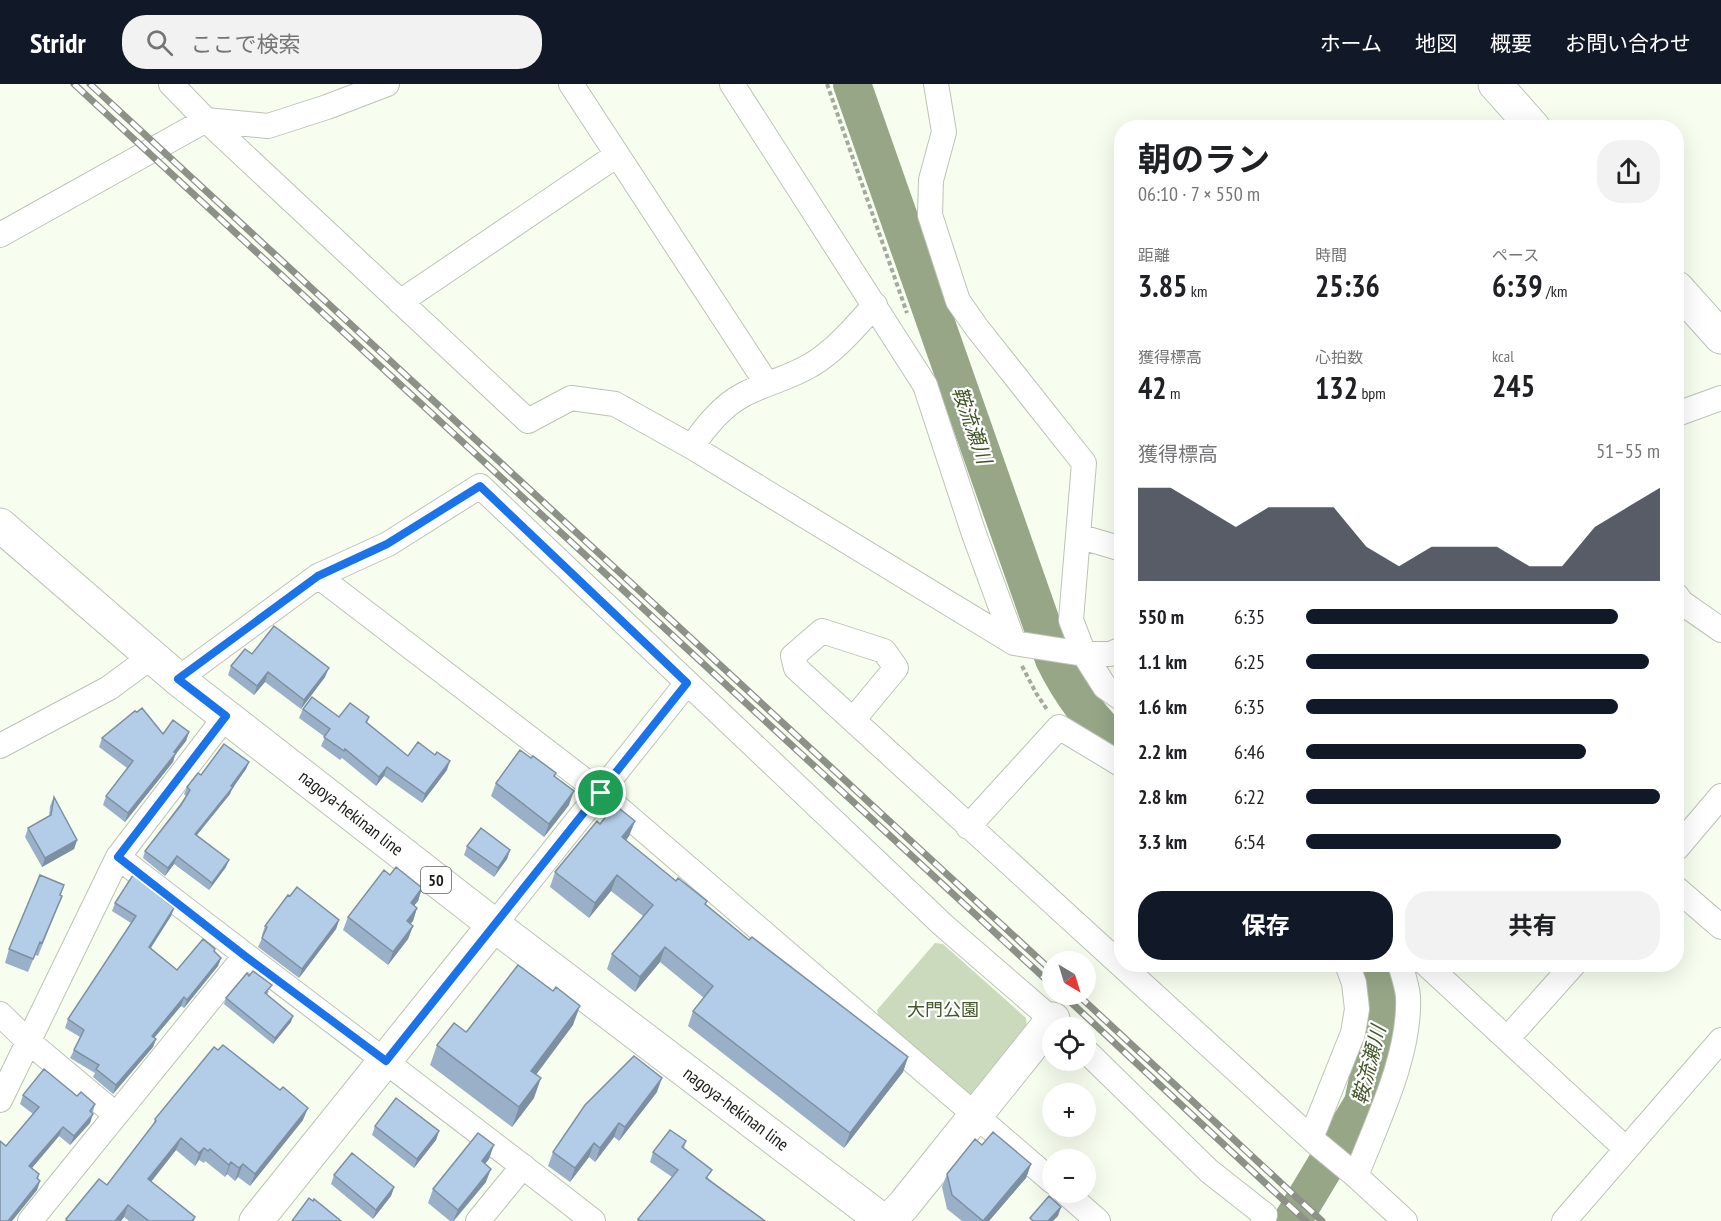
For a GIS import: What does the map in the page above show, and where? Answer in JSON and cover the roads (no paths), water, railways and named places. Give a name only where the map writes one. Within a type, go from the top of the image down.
[{"type":"main road","points":[[1496,84],[1527,120]]},
{"type":"main road","points":[[1684,296],[1721,336]]},
{"type":"main road","name":"nagoya-hekinan line","points":[[0,525],[178,679],[494,925],[883,1221]]},
{"type":"main road","points":[[256,1221],[494,925]]},
{"type":"main road","points":[[888,1221],[1042,1040]]},
{"type":"street","points":[[171,84],[206,120],[528,421],[571,398],[615,404],[692,447],[1018,644],[1084,654],[1114,652]]},
{"type":"street","points":[[0,235],[206,120],[268,126],[387,84]]},
{"type":"street","points":[[571,84],[768,384]]},
{"type":"street","points":[[732,84],[925,385],[974,534],[1018,644]]},
{"type":"street","points":[[936,84],[944,132],[931,180],[930,214],[958,301],[976,328],[1084,463],[1071,620],[1084,654],[1105,687],[1114,693]]},
{"type":"street","points":[[400,302],[617,155]]},
{"type":"street","points":[[692,447],[704,427],[741,396],[792,376],[813,364],[858,324],[875,305]]},
{"type":"street","points":[[1684,411],[1721,398]]},
{"type":"street","points":[[178,679],[318,576],[387,544],[480,486],[943,925],[1050,1017]]},
{"type":"street","points":[[1078,536],[1114,547]]},
{"type":"street","points":[[318,576],[601,793],[1042,1172]]},
{"type":"street","points":[[1684,606],[1721,630]]},
{"type":"street","points":[[0,746],[109,688],[151,657]]},
{"type":"street","points":[[494,925],[687,683]]},
{"type":"street","points":[[0,1101],[118,857],[226,716]]},
{"type":"street","points":[[852,720],[1114,959]]},
{"type":"street","points":[[968,827],[1059,727],[1114,760]]},
{"type":"street","points":[[1684,840],[1721,796]]},
{"type":"street","points":[[118,857],[593,1221]]},
{"type":"street","points":[[1684,895],[1721,927]]},
{"type":"street","points":[[30,1221],[245,956]]},
{"type":"street","points":[[1128,972],[1405,1221]]},
{"type":"street","points":[[1313,1140],[1353,1033],[1357,1009],[1354,983],[1350,972]]},
{"type":"street","points":[[1355,1175],[1395,1073],[1405,1039],[1408,995],[1402,972]]},
{"type":"street","points":[[1435,972],[1625,1148]]},
{"type":"street","points":[[1507,1040],[1567,972]]},
{"type":"street","points":[[0,1014],[29,1042],[115,1114]]},
{"type":"street","points":[[1564,1221],[1721,1040]]},
{"type":"street","points":[[1096,1061],[1209,1171],[1265,1215],[1263,1221]]},
{"type":"street","points":[[478,1221],[523,1166]]},
{"type":"street","points":[[1078,1203],[1098,1221]]},
{"type":"waterway","name":"鞍流瀬川","points":[[852,84],[1054,659],[1084,707],[1114,741]]},
{"type":"waterway","name":"鞍流瀬川","points":[[1292,1221],[1363,1103],[1382,1012],[1370,972]]},
{"type":"railway","points":[[74,84],[1042,976]]},
{"type":"railway","points":[[90,84],[1042,962]]},
{"type":"railway","points":[[1074,1005],[1306,1221]]},
{"type":"railway","points":[[1089,1005],[1322,1221]]},
{"type":"park label","name":"大門公園","points":[[943,1010]]}]
